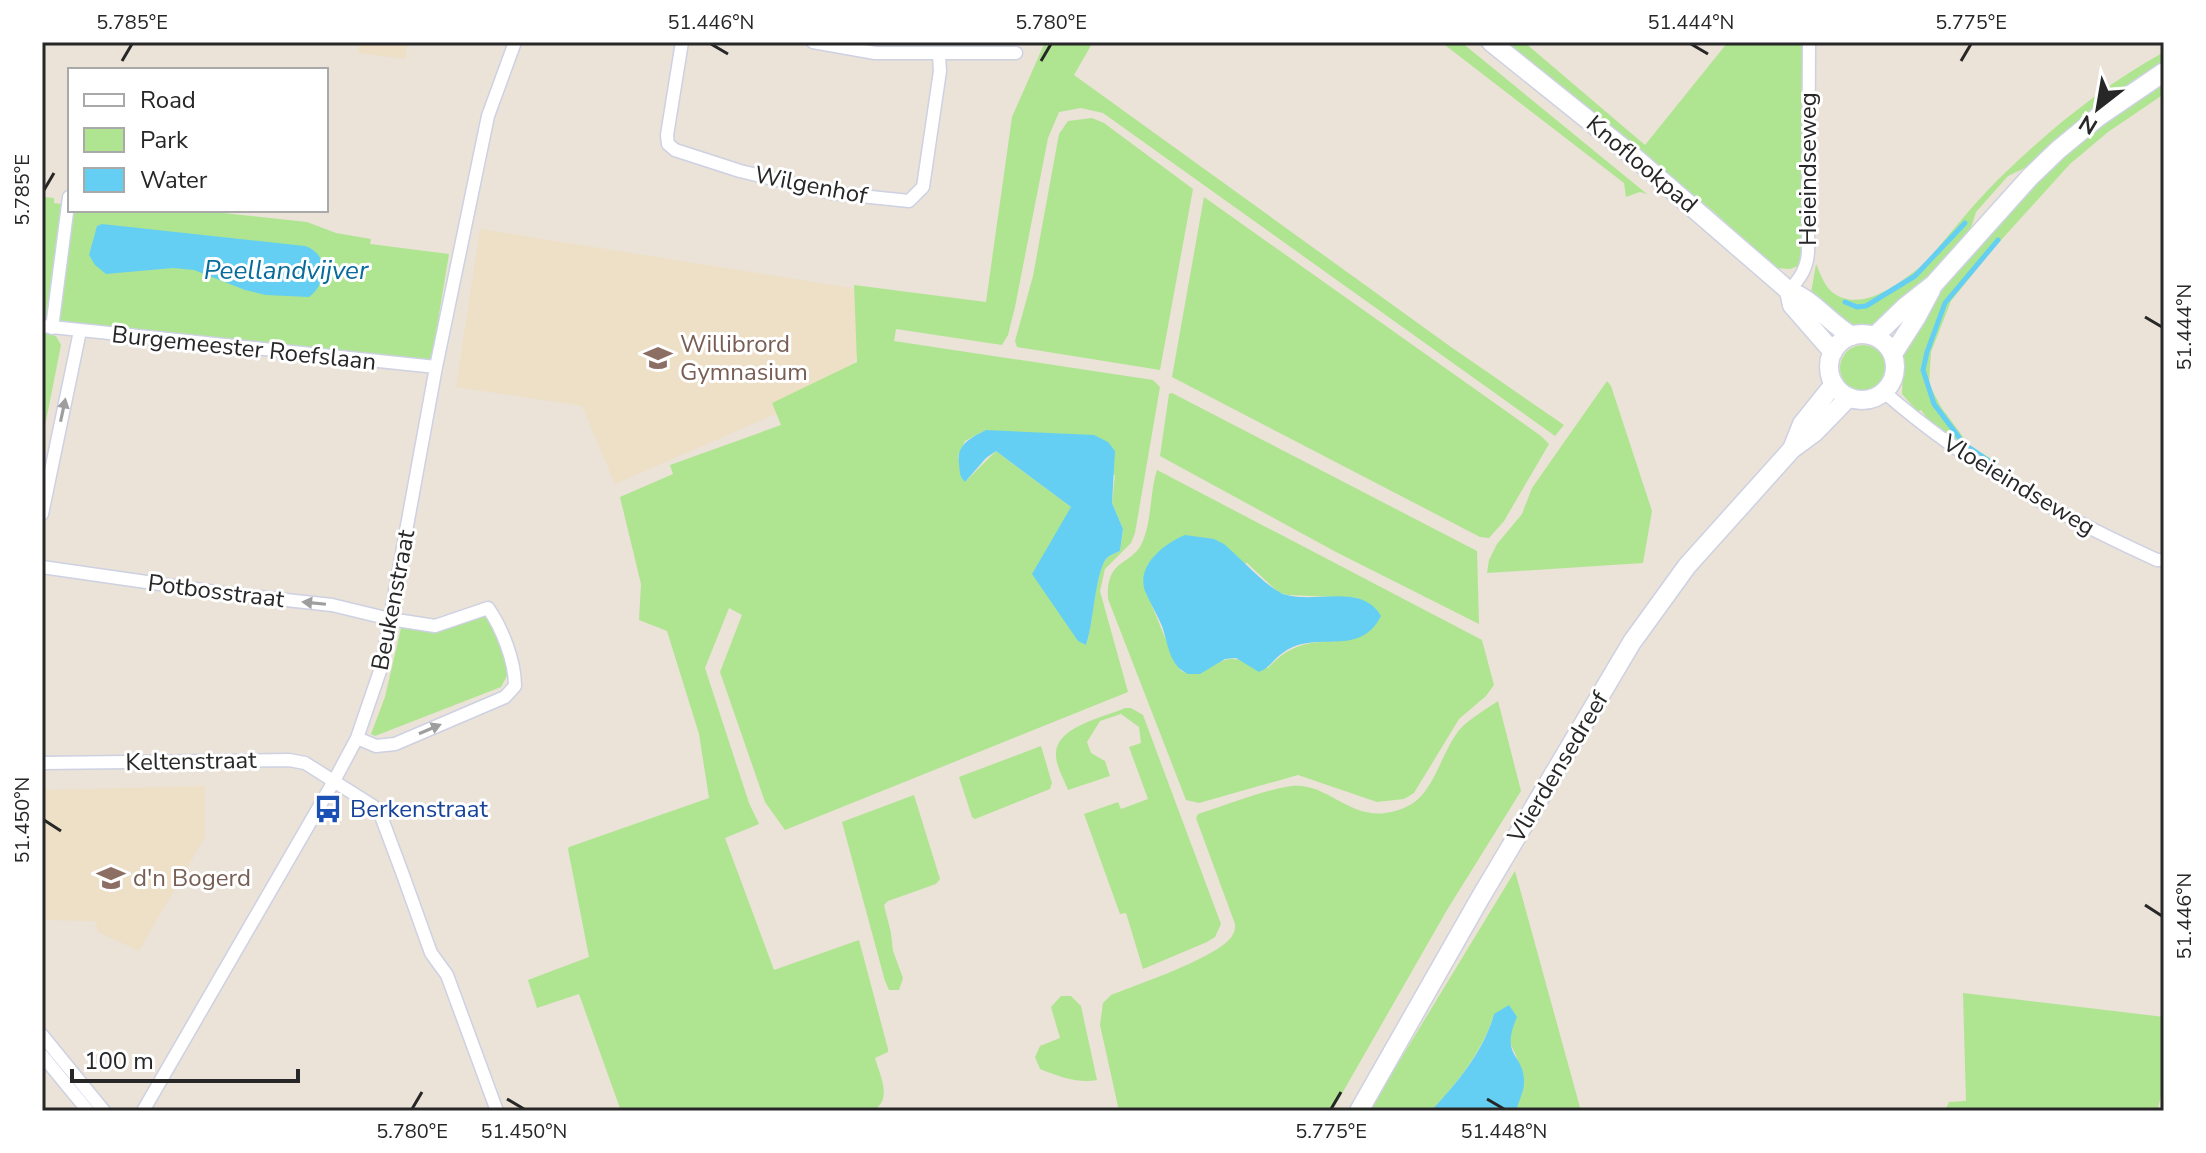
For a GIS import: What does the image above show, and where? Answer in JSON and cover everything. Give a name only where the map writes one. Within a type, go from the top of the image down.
[{"type":"main road","name":"Knoflookpad","points":[[1491,42],[1633,156],[1789,291],[1801,295],[1837,328],[1852,336]]},
{"type":"main road","points":[[1875,336],[1934,284],[2058,150],[2098,117],[2164,72]]},
{"type":"main road","points":[[1893,354],[1934,284]]},
{"type":"main road","name":"Knoflookpad","points":[[1789,291],[1792,305],[1827,341],[1833,352]]},
{"type":"main road","points":[[1860,334],[1875,336],[1893,354],[1895,374],[1884,392],[1867,400],[1849,397],[1834,384],[1830,362],[1833,352],[1844,339],[1860,334]]},
{"type":"main road","name":"Vlierdensedreef","points":[[1792,449],[1802,424],[1834,384]]},
{"type":"main road","name":"Vlierdensedreef","points":[[1359,1111],[1479,900],[1632,642],[1687,566],[1792,449],[1815,432],[1849,397]]},
{"type":"street","name":"Beukenstraat","points":[[143,1111],[357,738],[381,668],[436,367],[488,116],[515,42]]},
{"type":"street","name":"Wilgenhof","points":[[682,42],[667,135],[668,144],[675,150],[740,171],[817,190],[909,201],[923,187],[940,71],[939,55]]},
{"type":"street","points":[[813,42],[875,53],[1016,53]]},
{"type":"street","name":"Heieindseweg","points":[[1789,291],[1807,266],[1809,42]]},
{"type":"street","name":"Burgemeester Roefslaan","points":[[68,203],[47,327],[436,367]]},
{"type":"street","points":[[42,514],[80,331]]},
{"type":"street","name":"Vloeieindseweg","points":[[1884,392],[1940,439],[2011,487],[2080,525],[2164,560]]},
{"type":"street","name":"Potbosstraat","points":[[42,567],[332,605],[435,626],[488,608],[495,617],[515,674],[515,686],[505,697],[395,744],[376,746],[357,738]]},
{"type":"street","name":"Keltenstraat","points":[[42,763],[289,760],[305,763],[334,781]]},
{"type":"street","points":[[334,781],[373,806],[381,816],[431,953],[447,975],[497,1111]]},
{"type":"street","points":[[42,1035],[104,1111]]},
{"type":"street","points":[[42,1055],[88,1111]]},
{"type":"shaded area","points":[[359,42],[408,42],[405,59],[358,53]]},
{"type":"shaded area","name":"Willibrord Gymnasium","points":[[480,229],[877,292],[870,331],[842,385],[615,484],[582,406],[456,387]]},
{"type":"shaded area","name":"d'n Bogerd","points":[[205,786],[205,837],[139,951],[98,932],[96,921],[42,920],[42,790]]},
{"type":"green space","points":[[1045,42],[1093,42],[1074,75],[1564,425],[1555,436],[1103,113],[1081,108],[1059,112],[1048,138],[1015,307],[1008,335],[1002,345],[896,329],[894,341],[1153,380],[1160,387],[1135,533],[1131,543],[1105,569],[1100,591],[1128,692],[785,830],[765,802],[720,672],[742,615],[729,608],[705,668],[749,803],[759,824],[725,838],[774,970],[859,940],[888,1049],[888,1052],[875,1058],[884,1094],[873,1111],[621,1111],[579,994],[537,1008],[528,980],[589,957],[569,847],[709,798],[699,734],[667,631],[639,620],[641,584],[620,497],[673,474],[670,465],[781,425],[772,403],[857,362],[854,285],[986,302],[1012,117]],"holes":[[[986,430],[1115,475],[1112,503],[1123,529],[1120,551],[1103,563],[1086,645],[1071,507],[996,451],[965,482],[958,456],[965,441]]]},
{"type":"green space","points":[[1441,42],[1461,42],[1647,194],[1640,192],[1626,197],[1624,183]]},
{"type":"green space","points":[[1505,42],[1524,42],[1645,145],[1728,42],[1802,42],[1801,265],[1790,269],[1776,268],[1713,211]]},
{"type":"green space","points":[[2164,52],[2164,62],[2090,111],[2029,166],[2008,176],[1976,212],[1970,231],[1933,274],[1878,326],[1850,327],[1811,293],[1816,264],[1829,289],[1843,298],[1868,298],[1904,279],[1924,264],[1985,193],[2044,138],[2101,92]]},
{"type":"green space","points":[[2164,80],[2164,94],[2108,132],[2070,164],[1951,301],[1931,352],[1929,384],[1941,407],[1969,445],[1993,460],[1988,468],[1930,422],[1921,410],[1918,412],[1902,394],[1904,345],[1949,281],[1990,232],[2067,153],[2100,124]]},
{"type":"green space","points":[[1092,118],[1104,123],[1193,189],[1160,370],[1017,347],[1015,341],[1033,276],[1059,134],[1068,121]]},
{"type":"green space","points":[[42,197],[54,198],[54,203],[68,205],[68,212],[214,212],[307,222],[336,233],[371,239],[370,244],[449,254],[429,362],[42,320]]},
{"type":"green space","points":[[1204,197],[1549,444],[1504,521],[1489,538],[1480,537],[1172,377]]},
{"type":"green space","points":[[42,332],[56,336],[61,345],[42,441]]},
{"type":"green space","points":[[1863,345],[1879,352],[1886,368],[1879,384],[1863,391],[1847,384],[1840,368],[1847,352]]},
{"type":"green space","points":[[1607,381],[1652,511],[1643,563],[1487,573],[1497,544],[1522,514],[1532,488]]},
{"type":"green space","points":[[1169,394],[1477,551],[1479,624],[1336,552],[1160,456]]},
{"type":"green space","points":[[1157,470],[1482,640],[1494,685],[1459,719],[1414,793],[1404,799],[1377,802],[1298,775],[1199,803],[1186,800],[1108,599],[1111,575],[1134,554],[1144,538]],"holes":[[[1247,563],[1278,592],[1358,598],[1344,641],[1293,648],[1268,668],[1230,659],[1195,674],[1181,671],[1145,590]]]},
{"type":"green space","points":[[484,614],[489,617],[509,672],[501,687],[375,736],[371,734],[385,697],[401,628]]},
{"type":"green space","points":[[1498,701],[1521,791],[1447,910],[1332,1111],[1119,1111],[1100,1025],[1103,1003],[1111,995],[1211,953],[1224,944],[1235,930],[1196,818],[1198,814],[1292,786],[1320,791],[1359,810],[1373,813],[1408,806],[1424,793],[1459,731]]},
{"type":"green space","points":[[1125,708],[1143,715],[1221,924],[1215,937],[1207,942],[1143,969],[1126,913],[1120,914],[1084,814],[1118,802],[1121,809],[1148,799],[1129,747],[1141,743],[1139,727],[1121,714],[1100,721],[1087,742],[1091,753],[1105,761],[1110,776],[1068,790],[1056,757],[1059,743],[1073,729]]},
{"type":"green space","points":[[1041,746],[1052,783],[1050,789],[975,819],[972,817],[959,777]]},
{"type":"green space","points":[[914,795],[940,879],[936,884],[884,905],[893,951],[903,978],[899,990],[889,990],[842,822]]},
{"type":"green space","points":[[1515,871],[1581,1111],[1509,1111],[1517,1108],[1521,1082],[1520,1067],[1510,1043],[1516,1017],[1494,1014],[1468,1066],[1431,1111],[1369,1111]]},
{"type":"green space","points":[[1963,993],[2164,1017],[2164,1086],[2157,1111],[1945,1111],[1949,1102],[1966,1101]]},
{"type":"green space","points":[[1061,996],[1071,996],[1081,1006],[1097,1080],[1075,1080],[1040,1069],[1035,1057],[1040,1046],[1060,1038],[1051,1007]]},
{"type":"water","name":"Peellandvijver","points":[[102,224],[305,246],[319,256],[322,277],[309,297],[266,295],[194,270],[173,268],[106,274],[89,255],[97,226]]},
{"type":"water","points":[[986,430],[1094,435],[1108,442],[1115,451],[1112,503],[1123,529],[1120,551],[1108,557],[1100,572],[1086,645],[1078,641],[1032,574],[1071,507],[996,451],[965,482],[960,472],[960,451],[966,442]]},
{"type":"water","points":[[1185,535],[1214,539],[1224,544],[1281,593],[1361,599],[1372,605],[1381,616],[1372,629],[1361,637],[1297,646],[1281,654],[1259,672],[1236,658],[1225,659],[1200,674],[1188,674],[1173,660],[1143,581],[1148,564],[1154,557]]},
{"type":"water","points":[[1509,1005],[1517,1017],[1512,1030],[1512,1048],[1523,1073],[1524,1086],[1517,1108],[1509,1111],[1431,1111],[1477,1054],[1494,1014]]},
{"type":"waterway","points":[[1845,302],[1857,307],[1866,306],[1915,276],[1965,223]]},
{"type":"waterway","points":[[1989,461],[1964,444],[1934,404],[1923,370],[1945,303],[1998,240]]},
{"type":"place","name":"Willibrord Gymnasium","points":[[658,358]]},
{"type":"place","name":"Berkenstraat","points":[[328,809]]},
{"type":"place","name":"d'n Bogerd","points":[[111,878]]}]
